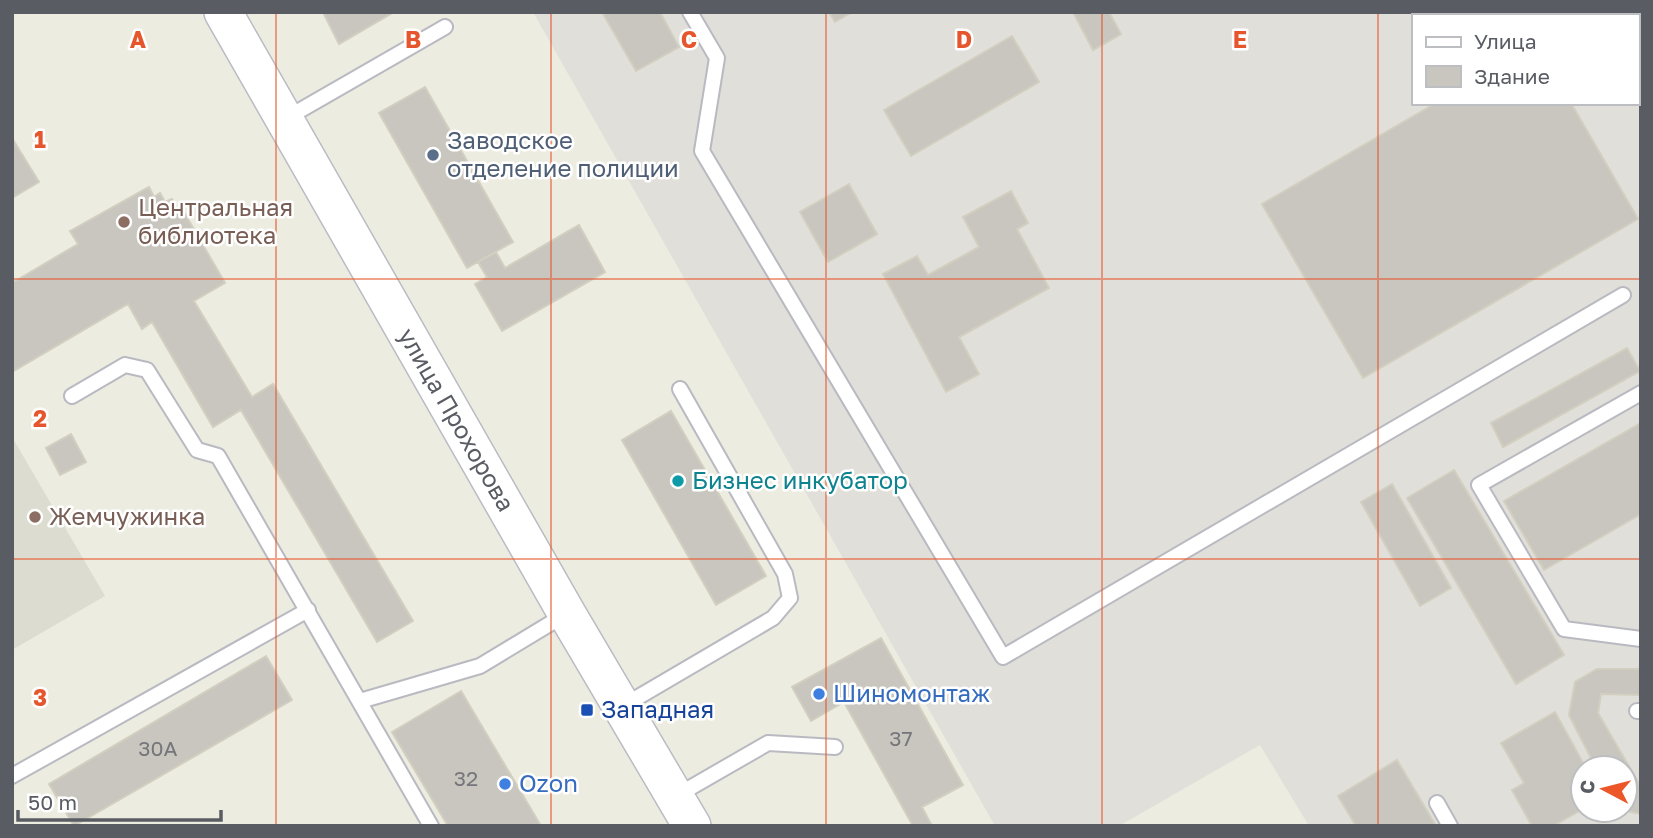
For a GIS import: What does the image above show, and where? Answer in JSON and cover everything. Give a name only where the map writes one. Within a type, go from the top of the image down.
[{"type":"street","name":"улица Прохорова","points":[[223,12],[567,614],[684,811]]},
{"type":"lane","points":[[690,12],[717,58],[702,151],[1003,657],[1623,295]]},
{"type":"lane","points":[[284,120],[445,27]]},
{"type":"lane","points":[[72,396],[125,365],[147,370],[197,450],[218,456],[431,826]]},
{"type":"lane","points":[[622,707],[773,618],[790,598],[785,574],[680,389]]},
{"type":"lane","points":[[1641,393],[1479,485],[1564,629],[1641,639]]},
{"type":"lane","points":[[12,776],[307,610]]},
{"type":"lane","points":[[360,701],[480,666],[567,614]]},
{"type":"lane","points":[[684,811],[768,743],[835,747]]},
{"type":"lane","points":[[1437,803],[1450,826]]},
{"type":"shaded area","points":[[533,12],[1594,12],[1595,14],[1412,14],[1412,105],[1639,105],[1639,89],[1641,92],[1641,826],[1309,826],[1260,745],[1119,826],[995,826]]},
{"type":"shaded area","name":"Жемчужинка","points":[[12,437],[105,596],[12,650]]},
{"type":"building","points":[[323,12],[394,12],[339,44]]},
{"type":"building","points":[[602,12],[660,12],[679,47],[636,71]]},
{"type":"building","points":[[829,12],[852,12],[835,22]]},
{"type":"building","points":[[1073,12],[1109,12],[1121,34],[1093,50]]},
{"type":"building","points":[[1012,36],[1039,82],[911,156],[884,110]]},
{"type":"building","name":"Заводское отделение полиции","points":[[425,87],[513,242],[467,268],[379,113]]},
{"type":"building","points":[[1433,105],[1572,105],[1638,219],[1363,378],[1262,204]]},
{"type":"building","points":[[12,138],[39,182],[12,198]]},
{"type":"building","points":[[849,184],[877,234],[828,262],[800,212]]},
{"type":"building","points":[[149,187],[154,197],[160,193],[165,202],[172,199],[178,209],[181,207],[225,283],[194,301],[252,397],[273,384],[413,621],[377,642],[241,410],[213,427],[152,322],[142,329],[128,304],[12,372],[12,283],[78,244],[70,231]]},
{"type":"building","points":[[1011,191],[1028,223],[1017,229],[1049,288],[959,337],[979,374],[946,392],[883,274],[917,256],[928,275],[979,247],[963,217]]},
{"type":"building","points":[[579,225],[605,272],[502,331],[475,284],[487,277],[478,262],[496,252],[505,268]]},
{"type":"building","points":[[1627,348],[1640,371],[1503,447],[1491,423]]},
{"type":"building","name":"Бизнес инкубатор","points":[[671,411],[766,576],[716,605],[622,440]]},
{"type":"building","points":[[1641,423],[1641,514],[1544,570],[1504,501]]},
{"type":"building","points":[[71,434],[86,462],[60,475],[46,448]]},
{"type":"building","points":[[1454,470],[1564,655],[1516,684],[1407,498]]},
{"type":"building","points":[[1392,484],[1451,588],[1420,606],[1361,502]]},
{"type":"building","points":[[881,638],[963,785],[922,807],[932,826],[913,826],[844,702],[811,721],[792,687]]},
{"type":"building","points":[[266,656],[292,700],[74,826],[49,784]]},
{"type":"building","points":[[1597,669],[1641,669],[1641,695],[1601,694],[1598,713],[1622,754],[1589,754],[1569,715],[1575,682]]},
{"type":"building","points":[[461,691],[541,826],[448,826],[392,732]]},
{"type":"building","points":[[1555,712],[1578,754],[1569,754],[1569,817],[1553,826],[1532,826],[1512,790],[1524,783],[1501,743]]},
{"type":"building","points":[[1397,760],[1436,826],[1356,826],[1338,796]]},
{"type":"building","points":[[1639,784],[1641,787],[1639,814]]},
{"type":"place","name":"Заводское отделение полиции","points":[[433,155]]},
{"type":"place","name":"Центральная библиотека","points":[[124,222]]},
{"type":"place","name":"Бизнес инкубатор","points":[[678,481]]},
{"type":"place","name":"Жемчужинка","points":[[35,517]]},
{"type":"place","name":"Шиномонтаж","points":[[819,694]]},
{"type":"place","name":"Западная","points":[[587,710]]},
{"type":"place","name":"Ozon","points":[[505,784]]}]
